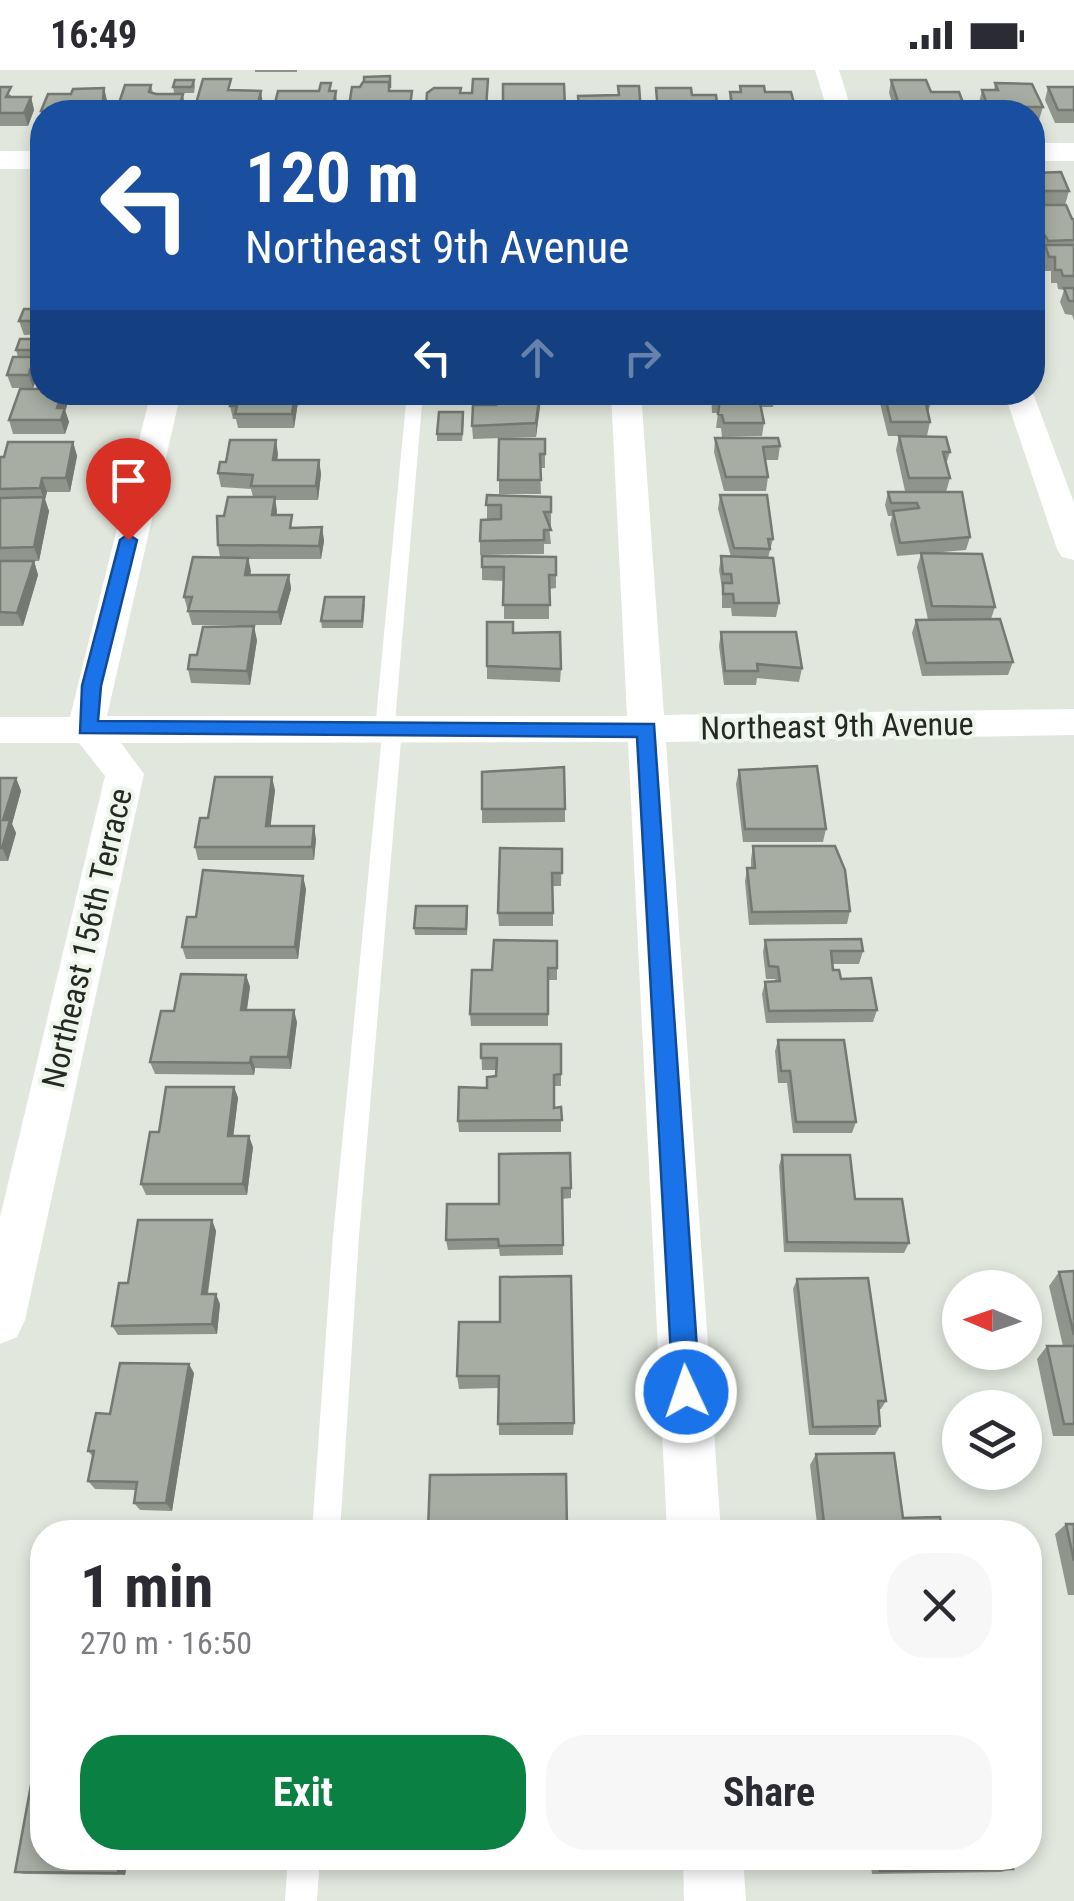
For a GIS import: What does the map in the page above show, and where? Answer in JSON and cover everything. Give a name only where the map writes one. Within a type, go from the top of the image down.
[{"type":"street","points":[[828,70],[837,100]]},
{"type":"street","points":[[1045,152],[1074,152]]},
{"type":"street","points":[[0,160],[30,160]]},
{"type":"street","points":[[87,728],[92,686],[163,405]]},
{"type":"street","points":[[627,405],[693,1520]]},
{"type":"street","points":[[1023,405],[1074,549]]},
{"type":"street","name":"Northeast 9th Avenue","points":[[0,730],[647,730],[1074,722]]},
{"type":"street","name":"Northeast 156th Terrace","points":[[0,1320],[124,774],[87,728]]},
{"type":"street","points":[[714,1870],[715,1901]]},
{"type":"lane","points":[[327,1520],[414,405]]},
{"type":"lane","points":[[301,1901],[303,1870]]},
{"type":"building","points":[[390,76],[390,88],[389,82],[364,82],[364,77]]},
{"type":"building","points":[[203,79],[231,79],[228,90],[261,91],[259,100],[197,100]]},
{"type":"building","points":[[473,79],[488,79],[487,100],[427,100],[427,93],[434,88],[461,88],[460,93],[472,93]]},
{"type":"building","points":[[175,80],[194,80],[192,87],[173,87]]},
{"type":"building","points":[[891,80],[926,80],[931,92],[959,92],[962,100],[897,100]]},
{"type":"building","points":[[363,82],[389,82],[389,91],[412,91],[411,100],[350,100],[352,87],[360,87]]},
{"type":"building","points":[[321,83],[331,83],[329,91],[336,91],[334,100],[276,100],[278,91],[319,91]]},
{"type":"building","points":[[995,83],[1032,84],[1040,100],[986,100],[982,90],[998,90]]},
{"type":"building","points":[[503,84],[564,84],[565,100],[503,100]]},
{"type":"building","points":[[125,85],[151,85],[149,92],[156,94],[183,94],[181,100],[120,100]]},
{"type":"building","points":[[618,86],[639,86],[640,100],[578,100],[578,96],[619,95]]},
{"type":"building","points":[[740,86],[764,86],[765,92],[791,92],[793,100],[732,100],[730,92],[741,92]]},
{"type":"building","points":[[0,87],[11,87],[6,97],[31,97],[24,113],[0,113]]},
{"type":"building","points":[[1048,87],[1074,87],[1074,110],[1058,110]]},
{"type":"building","points":[[104,88],[103,100],[46,100],[48,94],[71,94],[73,89]]},
{"type":"building","points":[[656,88],[691,88],[692,95],[716,95],[717,100],[657,100]]},
{"type":"building","points":[[1061,172],[1069,191],[1045,191],[1045,173]]},
{"type":"building","points":[[1045,205],[1066,205],[1074,219],[1074,240],[1048,241]]},
{"type":"building","points":[[1045,245],[1074,245],[1074,276],[1063,276],[1061,270],[1055,270],[1055,257],[1049,257]]},
{"type":"building","points":[[1064,288],[1074,288],[1074,301],[1069,301]]},
{"type":"building","points":[[24,309],[30,309],[30,321],[19,321]]},
{"type":"building","points":[[20,339],[30,339],[30,350],[16,350]]},
{"type":"building","points":[[13,357],[30,357],[29,375],[7,375]]},
{"type":"building","points":[[20,389],[30,389],[30,405],[65,408],[61,420],[9,420]]},
{"type":"building","points":[[293,405],[292,414],[235,414],[237,406],[230,406]]},
{"type":"building","points":[[473,405],[538,405],[536,423],[472,426]]},
{"type":"building","points":[[719,405],[760,405],[764,423],[724,423],[718,414]]},
{"type":"building","points":[[887,405],[926,405],[930,422],[891,422]]},
{"type":"building","points":[[439,412],[463,412],[462,434],[437,434]]},
{"type":"building","points":[[899,436],[946,437],[950,452],[943,452],[950,478],[909,478]]},
{"type":"building","points":[[715,438],[778,438],[780,446],[763,447],[768,477],[726,477]]},
{"type":"building","points":[[499,439],[545,439],[545,454],[540,454],[541,480],[498,480]]},
{"type":"building","points":[[230,440],[276,440],[273,460],[319,460],[316,486],[251,486],[253,475],[218,473],[220,462],[226,462]]},
{"type":"building","points":[[8,442],[73,442],[66,478],[42,478],[40,488],[0,489],[0,457],[4,457]]},
{"type":"building","points":[[888,492],[962,492],[970,537],[900,543],[893,511],[919,508],[917,503],[891,503]]},
{"type":"building","points":[[487,495],[551,497],[551,512],[544,512],[551,530],[544,530],[544,540],[480,541],[481,520],[501,519],[501,505],[486,505]]},
{"type":"building","points":[[720,495],[767,495],[773,539],[768,539],[770,549],[734,548]]},
{"type":"building","points":[[44,497],[34,547],[0,548],[0,498]]},
{"type":"building","points":[[228,497],[275,497],[272,515],[292,515],[290,528],[322,527],[319,546],[218,545],[217,516],[224,516]]},
{"type":"building","points":[[921,553],[982,554],[995,607],[932,606]]},
{"type":"building","points":[[482,556],[556,557],[556,575],[549,575],[550,605],[503,605],[504,567],[482,567]]},
{"type":"building","points":[[721,556],[773,558],[779,603],[734,603],[733,594],[723,594],[723,583],[732,583],[731,574],[723,574]]},
{"type":"building","points":[[193,557],[248,558],[245,575],[289,575],[278,612],[188,611],[192,597],[184,597]]},
{"type":"building","points":[[0,561],[34,561],[17,613],[0,612]]},
{"type":"building","points":[[325,597],[364,597],[362,621],[321,621]]},
{"type":"building","points":[[1000,619],[1013,662],[926,663],[916,620]]},
{"type":"building","points":[[487,622],[513,622],[513,633],[560,632],[561,669],[487,666]]},
{"type":"building","points":[[254,626],[247,671],[188,669],[190,655],[197,655],[203,627]]},
{"type":"building","points":[[721,632],[796,632],[802,668],[757,664],[758,671],[725,671]]},
{"type":"building","points":[[817,766],[826,829],[745,829],[739,770]]},
{"type":"building","points":[[564,767],[565,809],[482,809],[482,772]]},
{"type":"building","points":[[215,777],[272,777],[266,826],[314,826],[312,847],[195,847],[200,818],[208,818]]},
{"type":"building","points":[[0,778],[16,778],[3,820],[10,820],[2,848],[0,848]]},
{"type":"building","points":[[753,846],[835,846],[845,870],[850,911],[752,912],[747,868],[755,868]]},
{"type":"building","points":[[500,848],[562,849],[562,873],[552,873],[553,913],[498,913]]},
{"type":"building","points":[[203,870],[303,876],[295,947],[182,947],[187,917],[196,917]]},
{"type":"building","points":[[416,906],[467,906],[466,929],[414,928]]},
{"type":"building","points":[[861,939],[863,951],[831,951],[833,970],[839,970],[841,979],[871,978],[877,1010],[769,1011],[765,982],[780,981],[778,967],[769,966],[765,940]]},
{"type":"building","points":[[494,940],[557,941],[557,968],[548,968],[548,1014],[470,1014],[472,970],[492,970]]},
{"type":"building","points":[[181,974],[246,975],[241,1010],[294,1010],[288,1057],[251,1057],[250,1063],[150,1062],[161,1011],[174,1011]]},
{"type":"building","points":[[778,1040],[844,1040],[856,1122],[796,1122],[790,1071],[781,1071]]},
{"type":"building","points":[[481,1044],[561,1044],[561,1074],[554,1075],[554,1108],[561,1107],[562,1120],[458,1121],[459,1087],[487,1088],[487,1077],[496,1076],[497,1058],[481,1058]]},
{"type":"building","points":[[166,1087],[234,1087],[228,1136],[249,1136],[243,1184],[141,1184],[150,1132],[159,1132]]},
{"type":"building","points":[[570,1153],[571,1188],[562,1188],[563,1245],[499,1246],[498,1239],[446,1240],[447,1204],[499,1204],[499,1154]]},
{"type":"building","points":[[782,1155],[850,1155],[855,1199],[902,1199],[909,1243],[787,1242]]},
{"type":"building","points":[[138,1220],[212,1220],[202,1294],[216,1294],[212,1324],[112,1326],[119,1283],[128,1283]]},
{"type":"building","points":[[1074,1271],[1074,1335],[1059,1272]]},
{"type":"building","points":[[571,1276],[574,1423],[498,1424],[499,1376],[457,1376],[459,1322],[500,1322],[500,1277]]},
{"type":"building","points":[[868,1278],[886,1401],[878,1401],[880,1426],[813,1427],[797,1279]]},
{"type":"building","points":[[1047,1346],[1074,1346],[1074,1424],[1064,1424]]},
{"type":"building","points":[[120,1363],[189,1364],[166,1503],[134,1503],[137,1482],[88,1481],[94,1451],[88,1451],[96,1413],[110,1414]]},
{"type":"building","points":[[894,1453],[903,1518],[940,1520],[824,1520],[816,1454]]},
{"type":"building","points":[[566,1474],[567,1520],[428,1520],[430,1475]]},
{"type":"building","points":[[1066,1524],[1074,1524],[1074,1561]]},
{"type":"building","points":[[30,1790],[30,1870],[118,1870],[118,1873],[15,1872]]},
{"type":"route","points":[[128,540],[92,686],[87,728],[647,730],[686,1392]]}]
